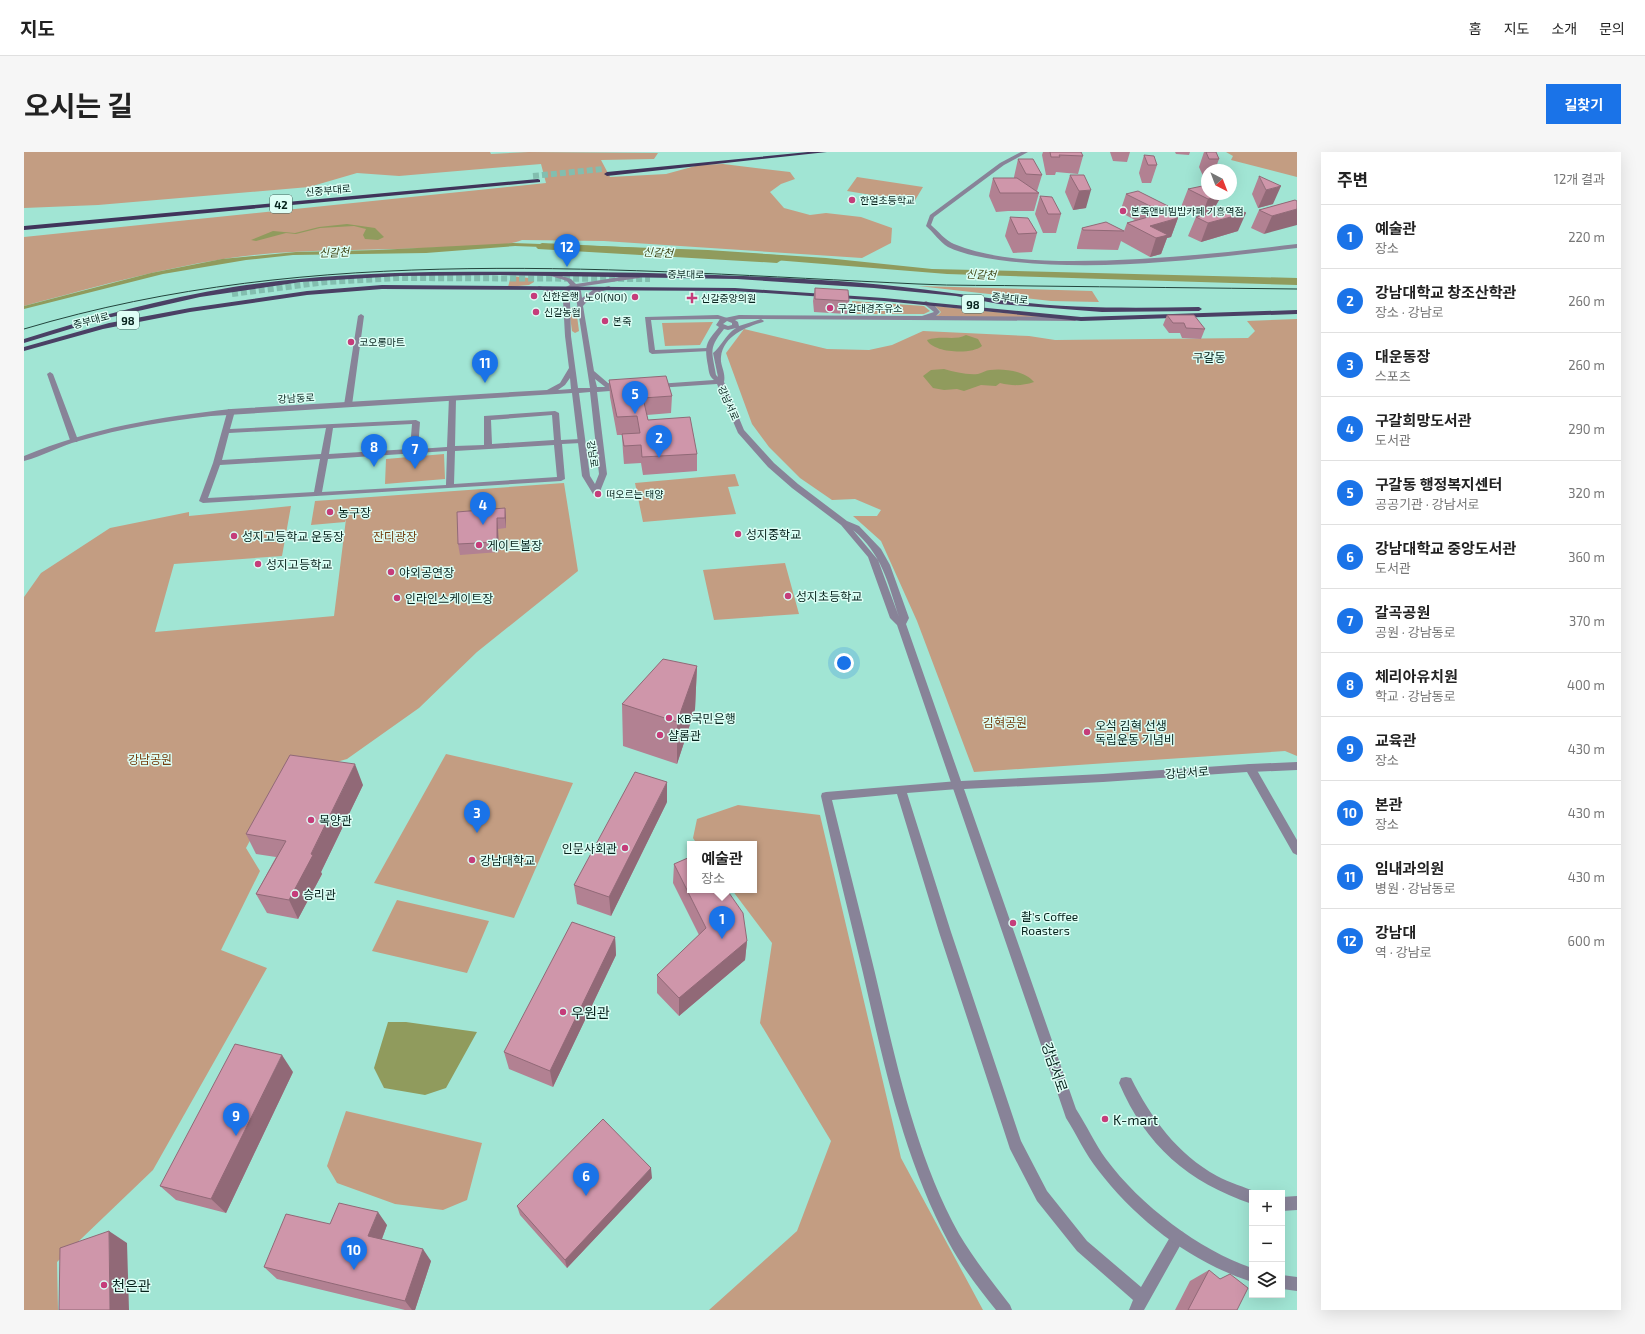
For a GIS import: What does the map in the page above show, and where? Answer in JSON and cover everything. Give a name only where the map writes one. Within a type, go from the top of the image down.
[{"type":"highway","points":[[603,169],[782,152]]},
{"type":"highway","points":[[607,174],[824,152]]},
{"type":"highway","name":"신중부대로","points":[[24,224],[533,176]]},
{"type":"highway","name":"신중부대로","points":[[24,228],[538,181]]},
{"type":"highway","points":[[24,232],[175,218],[351,198]]},
{"type":"main road","points":[[518,289],[534,286],[540,282],[537,278],[523,274]]},
{"type":"main road","points":[[69,327],[127,311],[204,295],[270,284],[333,278],[523,274],[649,278]]},
{"type":"main road","points":[[638,288],[624,285],[625,282],[649,278]]},
{"type":"main road","name":"중부대로","points":[[649,278],[820,285],[1102,310],[1297,306]]},
{"type":"main road","name":"중부대로","points":[[649,278],[835,291],[1111,317],[1170,317],[1297,312]]},
{"type":"main road","points":[[103,327],[227,304],[339,289],[405,287],[518,289],[576,287],[735,290],[829,295],[926,303],[1081,319],[1111,317]]},
{"type":"main road","name":"중부대로","points":[[24,341],[69,327],[196,300],[233,296],[173,309],[25,349]]},
{"type":"street","points":[[1025,152],[1002,164],[932,216],[928,225],[934,235],[950,244],[978,254],[1008,260],[1033,262],[1134,262],[1202,257],[1297,246]]},
{"type":"street","points":[[553,275],[569,280],[576,287],[649,278]]},
{"type":"street","name":"강남로","points":[[565,299],[574,391],[586,476],[596,492],[603,474],[591,372],[576,287]]},
{"type":"street","points":[[539,288],[558,293],[565,299],[579,298]]},
{"type":"street","points":[[565,299],[568,288]]},
{"type":"street","points":[[580,306],[586,297],[592,292],[609,288]]},
{"type":"street","points":[[917,318],[934,315],[937,312],[933,307],[926,303]]},
{"type":"street","points":[[348,405],[361,316]]},
{"type":"street","points":[[709,317],[721,324],[733,327]]},
{"type":"street","points":[[708,350],[652,352],[647,318],[709,317],[727,319],[735,322],[733,327]]},
{"type":"street","points":[[783,318],[753,320],[733,327],[720,340],[716,350],[722,375],[720,382],[713,376],[708,350],[711,341],[721,324],[727,319],[740,317],[1081,319]]},
{"type":"street","points":[[717,359],[720,350],[730,334],[744,326],[767,320]]},
{"type":"street","points":[[546,393],[564,384],[572,368]]},
{"type":"street","points":[[591,372],[606,385],[623,388]]},
{"type":"street","points":[[50,374],[74,440]]},
{"type":"street","name":"강남서로","points":[[647,387],[720,382],[745,436],[771,465],[795,486],[844,523],[848,531],[870,553],[874,560],[895,618],[901,624],[1072,1113],[1102,1164],[1141,1208],[1178,1237],[1234,1270],[1249,1274]]},
{"type":"street","points":[[574,391],[631,388]]},
{"type":"street","name":"강남동로","points":[[24,459],[74,440],[132,425],[178,417],[231,411],[574,391]]},
{"type":"street","points":[[450,487],[452,399]]},
{"type":"street","points":[[231,411],[217,464],[203,501],[561,479],[555,413],[487,418],[488,447]]},
{"type":"street","points":[[226,431],[416,422],[414,452]]},
{"type":"street","points":[[317,495],[330,426]]},
{"type":"street","points":[[217,464],[581,441]]},
{"type":"street","name":"강남서로","points":[[958,785],[1103,778],[1250,768],[1296,767]]},
{"type":"street","points":[[1250,768],[1297,850]]},
{"type":"street","points":[[958,785],[826,796],[898,1092],[936,1206],[971,1265],[1005,1310]]},
{"type":"street","points":[[901,790],[945,932],[1015,1144],[1042,1196],[1082,1246],[1139,1305],[1178,1237]]},
{"type":"street","points":[[1126,1083],[1136,1105],[1146,1121],[1168,1147],[1195,1170],[1234,1192],[1249,1196]]},
{"type":"street","points":[[1285,1204],[1297,1203]]},
{"type":"street","points":[[1285,1282],[1297,1284]]},
{"type":"green space","points":[[24,152],[490,152],[491,154],[529,152],[658,153],[654,159],[601,160],[610,177],[666,174],[699,165],[723,164],[790,172],[795,179],[781,184],[770,192],[784,208],[810,215],[826,213],[861,217],[892,228],[891,243],[862,258],[604,241],[522,240],[514,243],[487,246],[275,253],[243,256],[180,267],[117,281],[24,306],[24,237],[546,183],[541,164],[399,176],[357,173],[309,187],[98,205],[24,208]]},
{"type":"green space","points":[[1226,152],[1297,152],[1297,177],[1231,160],[1233,156]]},
{"type":"green space","points":[[857,177],[923,187],[914,202],[847,191]]},
{"type":"green space","points":[[511,276],[529,278],[534,280],[534,282],[529,285],[508,287]]},
{"type":"green space","points":[[918,286],[1092,291],[1099,302],[1051,301]]},
{"type":"green space","points":[[852,301],[924,306],[930,311],[924,314],[853,314]]},
{"type":"green space","points":[[935,306],[1057,318],[929,317],[938,315],[941,312]]},
{"type":"green space","points":[[573,307],[576,308],[579,331],[575,333],[572,331],[569,309]]},
{"type":"green space","name":"김혁공원","points":[[1297,319],[1297,756],[1285,751],[974,772],[917,621],[881,541],[853,516],[877,516],[881,510],[855,499],[832,500],[800,478],[769,447],[752,424],[726,353],[744,329],[827,349],[869,350],[892,345],[923,331],[1029,336],[1055,340],[1248,338],[1255,331],[1247,321]]},
{"type":"green space","points":[[713,322],[700,345],[665,346],[662,323]]},
{"type":"green space","points":[[444,454],[445,479],[385,484],[386,459]]},
{"type":"green space","points":[[735,474],[739,486],[728,487],[736,514],[643,522],[635,483]]},
{"type":"green space","name":"강남공원","points":[[564,483],[578,571],[477,652],[419,708],[347,759],[284,777],[246,848],[260,871],[221,950],[267,968],[153,1170],[57,1262],[58,1310],[24,1310],[24,597],[41,573],[110,528],[189,512],[189,516],[291,506],[282,556],[174,564],[155,632],[334,616],[346,519],[345,522],[311,525],[315,501]]},
{"type":"green space","points":[[785,563],[799,614],[714,620],[703,570]]},
{"type":"green space","points":[[446,754],[573,783],[514,918],[374,883]]},
{"type":"green space","points":[[738,805],[820,815],[901,1158],[983,1310],[709,1310],[797,1231],[831,1141],[760,1023],[772,943],[734,893],[757,893],[757,841],[695,841],[693,838],[697,819]]},
{"type":"green space","points":[[397,900],[489,921],[467,973],[372,951]]},
{"type":"green space","points":[[346,1111],[482,1143],[467,1200],[443,1210],[395,1204],[337,1183],[327,1166]]},
{"type":"water","points":[[347,224],[375,228],[384,237],[378,240],[365,239],[363,235],[366,229],[354,226],[320,228],[296,234],[286,233],[256,241],[251,240],[273,231],[295,233],[319,227]]},
{"type":"water","points":[[513,243],[708,250],[826,258],[932,269],[1297,278],[1297,285],[947,274],[675,252],[515,246],[426,253],[293,255],[246,260],[163,274],[24,309],[24,306],[151,273],[222,259],[296,252],[378,250]]},
{"type":"water","points":[[966,335],[978,339],[982,346],[970,351],[953,351],[937,348],[927,340],[938,338],[957,338]]},
{"type":"water","points":[[944,369],[974,374],[995,369],[1014,371],[1025,375],[1034,382],[1017,385],[1000,383],[996,386],[981,385],[964,391],[957,389],[944,390],[933,388],[923,376],[931,370]]},
{"type":"water","points":[[388,1022],[406,1022],[477,1032],[446,1088],[425,1095],[384,1088],[374,1068]]},
{"type":"building","points":[[1050,152],[1081,152],[1083,156],[1059,155],[1060,157],[1051,157]]},
{"type":"building","points":[[1206,152],[1216,152],[1219,159],[1209,159]]},
{"type":"building","points":[[1144,155],[1154,156],[1157,165],[1148,165]]},
{"type":"building","points":[[1018,159],[1033,159],[1042,175],[1026,174]]},
{"type":"building","points":[[1070,175],[1084,175],[1091,190],[1079,191]]},
{"type":"building","points":[[1259,176],[1281,186],[1266,190]]},
{"type":"building","points":[[993,178],[1017,178],[1039,193],[1000,193]]},
{"type":"building","points":[[1201,186],[1201,196],[1188,189]]},
{"type":"building","points":[[1138,191],[1168,206],[1156,209],[1126,194]]},
{"type":"building","points":[[1040,196],[1052,197],[1061,214],[1048,214]]},
{"type":"building","points":[[1295,200],[1297,201],[1297,209],[1272,216],[1259,210]]},
{"type":"building","points":[[1233,207],[1246,213],[1208,223],[1196,217]]},
{"type":"building","points":[[1166,212],[1178,218],[1150,226],[1168,235],[1156,238],[1127,223]]},
{"type":"building","points":[[1010,217],[1028,218],[1037,233],[1018,234]]},
{"type":"building","points":[[1106,222],[1124,231],[1083,230],[1082,228]]},
{"type":"building","points":[[815,288],[848,290],[849,301],[815,299]]},
{"type":"building","points":[[1167,315],[1194,315],[1205,329],[1186,328],[1184,323],[1173,323]]},
{"type":"building","points":[[666,376],[672,396],[643,398],[648,420],[690,417],[697,454],[642,457],[641,445],[624,446],[622,434],[640,433],[637,416],[617,417],[609,380]]},
{"type":"building","points":[[505,508],[505,518],[497,518],[497,542],[458,544],[457,512]]},
{"type":"building","points":[[663,659],[697,666],[677,722],[622,704]]},
{"type":"building","points":[[290,755],[355,764],[311,854],[313,855],[289,900],[256,894],[286,841],[246,834]]},
{"type":"building","points":[[635,772],[667,782],[609,897],[574,885]]},
{"type":"building","points":[[687,858],[687,890],[674,864]]},
{"type":"building","points":[[688,893],[729,893],[743,913],[747,941],[679,998],[657,975],[706,928]]},
{"type":"building","name":"우원관","points":[[572,922],[615,937],[550,1071],[504,1052]]},
{"type":"building","points":[[235,1044],[282,1055],[211,1199],[160,1186]]},
{"type":"building","points":[[603,1119],[651,1168],[565,1260],[517,1206]]},
{"type":"building","points":[[339,1203],[378,1212],[368,1236],[423,1249],[405,1301],[264,1267],[286,1214],[330,1224]]},
{"type":"building","points":[[109,1231],[110,1310],[59,1310],[60,1248]]},
{"type":"building","points":[[1209,1270],[1220,1279],[1230,1274],[1248,1288],[1237,1310],[1188,1310]]},
{"type":"waterway","name":"신갈천","points":[[542,247],[777,259]]},
{"type":"tunnel","points":[[533,176],[603,169]]},
{"type":"tunnel","points":[[232,294],[326,282],[398,278],[650,279]]},
{"type":"tram line","points":[[24,329],[134,302],[244,283],[356,273],[468,269],[580,269],[947,285],[1297,289]]},
{"type":"place","name":"한얼초등학교","points":[[852,200]]},
{"type":"place","name":"본죽앤비빔밥카페 기흥역점","points":[[1123,211]]},
{"type":"place","name":"강남대","points":[[567,267]]},
{"type":"place","name":"신한은행","points":[[534,296]]},
{"type":"place","name":"노이(NOI)","points":[[635,297]]},
{"type":"place","name":"신갈중앙의원","points":[[692,298]]},
{"type":"place","name":"구갈대경주유소","points":[[830,308]]},
{"type":"place","name":"신갈농협","points":[[536,312]]},
{"type":"place","name":"본죽","points":[[605,321]]},
{"type":"place","name":"코오롱마트","points":[[351,342]]},
{"type":"place","name":"임내과의원","points":[[485,383]]},
{"type":"place","name":"구갈동 행정복지센터","points":[[635,414]]},
{"type":"place","name":"강남대학교 창조산학관","points":[[659,458]]},
{"type":"place","name":"체리아유치원","points":[[374,467]]},
{"type":"place","name":"갈곡공원","points":[[415,469]]},
{"type":"place","name":"떠오르는 태양","points":[[598,494]]},
{"type":"place","name":"농구장","points":[[330,512]]},
{"type":"place","name":"구갈희망도서관","points":[[483,525]]},
{"type":"place","name":"성지중학교","points":[[738,534]]},
{"type":"place","name":"성지고등학교 운동장","points":[[234,536]]},
{"type":"place","name":"게이트볼장","points":[[479,545]]},
{"type":"place","name":"성지고등학교","points":[[258,564]]},
{"type":"place","name":"야외공연장","points":[[391,572]]},
{"type":"place","name":"성지초등학교","points":[[788,596]]},
{"type":"place","name":"인라인스케이트장","points":[[397,598]]},
{"type":"place","name":"KB국민은행","points":[[669,718]]},
{"type":"place","name":"오석 김혁 선생 독립운동 기념비","points":[[1087,732]]},
{"type":"place","name":"샬롬관","points":[[660,735]]},
{"type":"place","name":"목양관","points":[[311,820]]},
{"type":"place","name":"대운동장","points":[[477,833]]},
{"type":"place","name":"인문사회관","points":[[625,848]]},
{"type":"place","name":"강남대학교","points":[[472,860]]},
{"type":"place","name":"승리관","points":[[295,894]]},
{"type":"place","name":"촬's Coffee Roasters","points":[[1013,923]]},
{"type":"place","name":"예술관","points":[[722,939]]},
{"type":"place","name":"우원관","points":[[563,1012]]},
{"type":"place","name":"K-mart","points":[[1105,1119]]},
{"type":"place","name":"교육관","points":[[236,1136]]},
{"type":"place","name":"강남대학교 중앙도서관","points":[[586,1196]]},
{"type":"place","name":"본관","points":[[354,1270]]},
{"type":"place","name":"천은관","points":[[104,1285]]},
{"type":"district","name":"구갈동","points":[[1209,357]]},
{"type":"park label","name":"잔디광장","points":[[395,536]]}]
